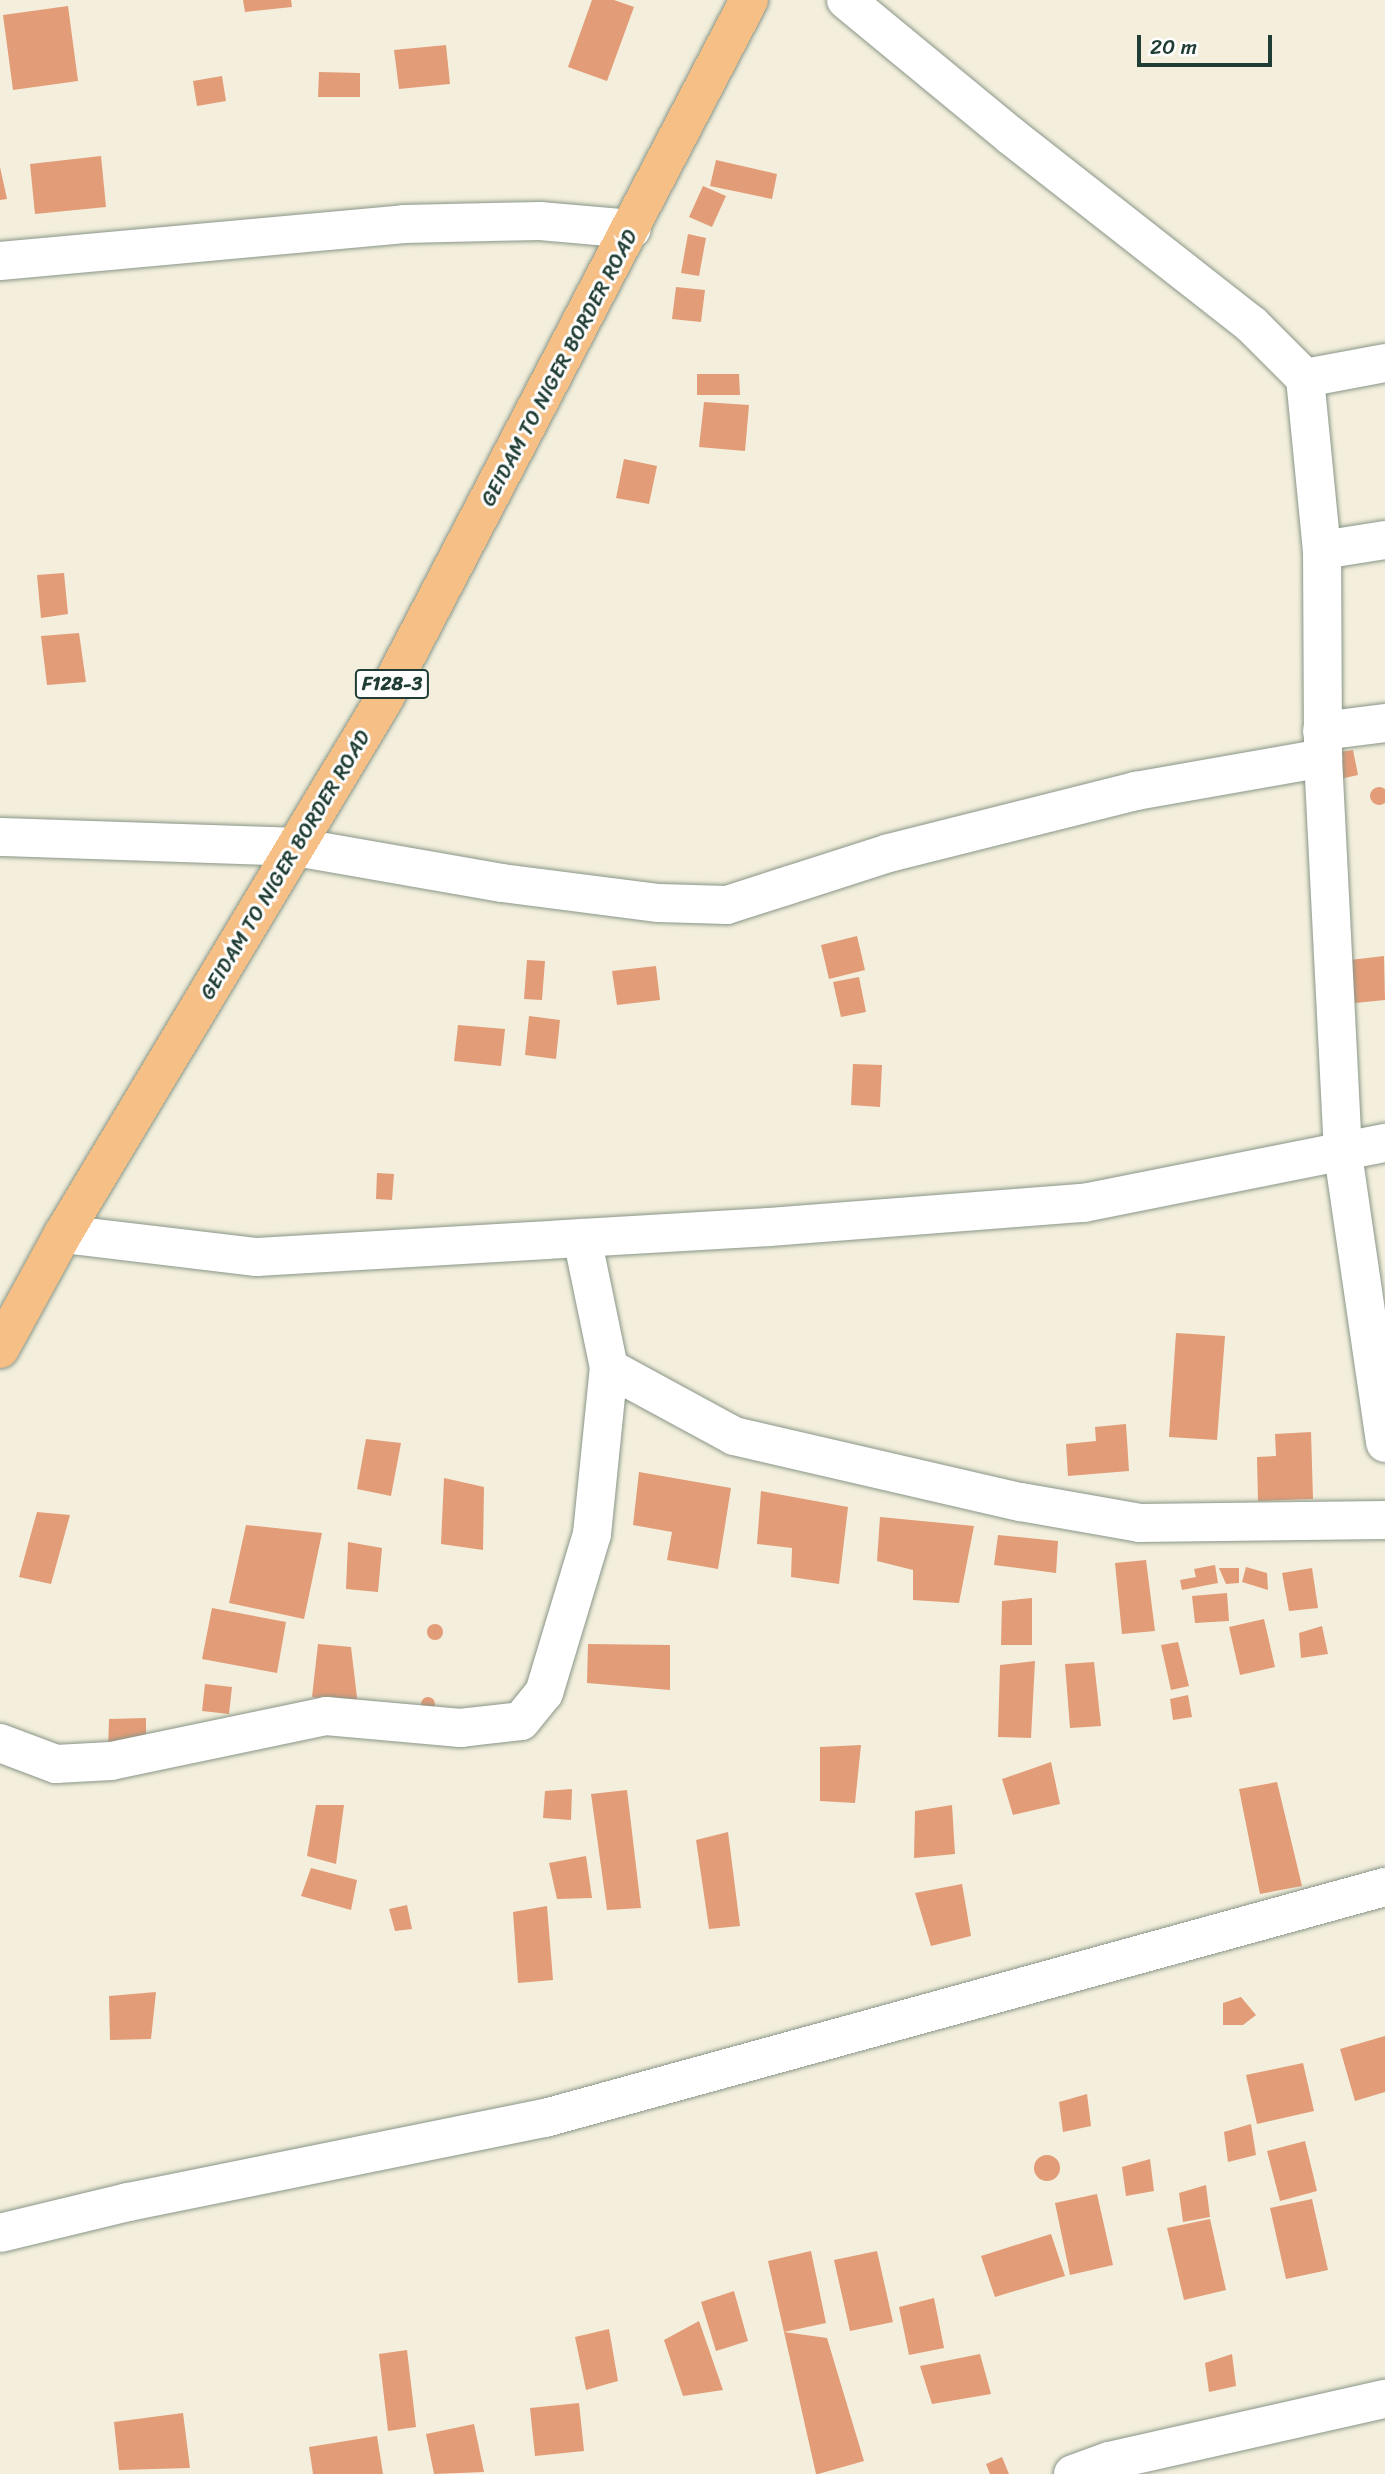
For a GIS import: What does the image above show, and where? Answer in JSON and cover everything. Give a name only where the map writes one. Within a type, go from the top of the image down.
[{"type":"main road","name":"GEIDAM TO NIGER BORDER ROAD","points":[[0,1349],[64,1234],[383,702],[632,229],[749,0]]},
{"type":"street","points":[[846,0],[1011,136],[1251,324],[1305,378],[1322,550],[1322,744],[1343,1154],[1385,1443]]},
{"type":"street","points":[[0,261],[404,224],[540,221],[632,229]]},
{"type":"street","points":[[1305,378],[1385,363]]},
{"type":"street","points":[[1322,550],[1385,540]]},
{"type":"street","points":[[0,836],[296,847],[502,883],[659,903],[727,905],[889,853],[1322,744],[1385,723]]},
{"type":"street","points":[[64,1234],[257,1257],[582,1238],[1084,1203],[1343,1154],[1385,1143]]},
{"type":"street","points":[[0,1743],[56,1764],[111,1761],[326,1716],[460,1728],[521,1721],[544,1693],[592,1534],[610,1368],[582,1238]]},
{"type":"street","points":[[610,1368],[734,1436],[1021,1502],[1140,1522],[1385,1520]]},
{"type":"street","points":[[0,2233],[128,2202],[545,2118],[1385,1887]]},
{"type":"street","points":[[1073,2474],[1164,2461],[1385,2399]]},
{"type":"building","points":[[243,0],[291,0],[292,7],[245,12]]},
{"type":"building","points":[[592,0],[614,0],[634,7],[607,81],[568,67]]},
{"type":"building","points":[[68,6],[78,81],[13,90],[3,15]]},
{"type":"building","points":[[446,45],[450,84],[399,89],[394,50]]},
{"type":"building","points":[[319,72],[360,73],[360,97],[318,97]]},
{"type":"building","points":[[222,76],[226,101],[197,106],[193,81]]},
{"type":"building","points":[[101,156],[106,207],[35,214],[30,164]]},
{"type":"building","points":[[716,160],[777,174],[772,199],[710,186]]},
{"type":"building","points":[[0,167],[7,199],[0,200]]},
{"type":"building","points":[[703,186],[726,196],[712,227],[689,217]]},
{"type":"building","points":[[688,234],[706,238],[699,276],[681,273]]},
{"type":"building","points":[[676,287],[705,290],[701,322],[672,319]]},
{"type":"building","points":[[697,374],[739,374],[740,395],[697,395]]},
{"type":"building","points":[[704,402],[749,405],[745,451],[699,447]]},
{"type":"building","points":[[624,459],[657,466],[649,504],[616,498]]},
{"type":"building","points":[[64,573],[68,614],[41,618],[37,575]]},
{"type":"building","points":[[79,633],[86,682],[47,685],[41,636]]},
{"type":"building","points":[[1353,750],[1358,775],[1340,779],[1334,753]]},
{"type":"building","points":[[1375,787],[1383,787],[1388,796],[1386,803],[1375,805],[1370,800],[1370,792]]},
{"type":"building","points":[[857,936],[865,970],[829,979],[821,945]]},
{"type":"building","points":[[1384,956],[1385,1000],[1355,1003],[1350,960]]},
{"type":"building","points":[[527,960],[545,961],[542,1000],[524,999]]},
{"type":"building","points":[[656,966],[660,1000],[617,1005],[612,971]]},
{"type":"building","points":[[859,977],[866,1012],[841,1017],[833,982]]},
{"type":"building","points":[[529,1016],[560,1020],[556,1059],[525,1055]]},
{"type":"building","points":[[458,1025],[505,1029],[501,1066],[454,1061]]},
{"type":"building","points":[[853,1064],[882,1065],[880,1107],[851,1105]]},
{"type":"building","points":[[377,1173],[394,1174],[392,1200],[376,1199]]},
{"type":"building","points":[[1176,1333],[1225,1336],[1217,1440],[1169,1437]]},
{"type":"building","points":[[1126,1424],[1129,1471],[1068,1476],[1066,1444],[1096,1441],[1095,1427]]},
{"type":"building","points":[[1311,1432],[1313,1499],[1258,1501],[1257,1457],[1276,1456],[1275,1434]]},
{"type":"building","points":[[366,1439],[401,1443],[391,1496],[357,1489]]},
{"type":"building","points":[[639,1472],[731,1488],[718,1569],[667,1560],[672,1532],[633,1525]]},
{"type":"building","points":[[444,1478],[484,1487],[483,1550],[441,1544]]},
{"type":"building","points":[[761,1491],[848,1507],[839,1584],[791,1577],[792,1548],[757,1544]]},
{"type":"building","points":[[37,1512],[70,1515],[51,1584],[19,1577]]},
{"type":"building","points":[[880,1517],[974,1526],[959,1603],[913,1600],[913,1570],[877,1561]]},
{"type":"building","points":[[246,1525],[322,1533],[304,1619],[229,1603]]},
{"type":"building","points":[[998,1535],[1058,1541],[1056,1573],[994,1565]]},
{"type":"building","points":[[348,1542],[382,1548],[378,1592],[346,1589]]},
{"type":"building","points":[[1146,1560],[1155,1631],[1122,1634],[1115,1563]]},
{"type":"building","points":[[1215,1565],[1218,1583],[1182,1590],[1180,1580],[1196,1577],[1194,1569]]},
{"type":"building","points":[[1246,1567],[1267,1573],[1268,1590],[1242,1582]]},
{"type":"building","points":[[1219,1568],[1239,1568],[1239,1583],[1226,1584]]},
{"type":"building","points":[[1312,1568],[1318,1608],[1289,1611],[1282,1573]]},
{"type":"building","points":[[1227,1593],[1229,1621],[1195,1623],[1192,1596]]},
{"type":"building","points":[[1032,1598],[1032,1645],[1001,1645],[1002,1601]]},
{"type":"building","points":[[212,1608],[286,1622],[277,1673],[202,1659]]},
{"type":"building","points":[[1264,1619],[1275,1667],[1240,1675],[1229,1627]]},
{"type":"building","points":[[432,1624],[438,1624],[443,1632],[441,1638],[432,1640],[427,1635],[427,1629]]},
{"type":"building","points":[[1322,1626],[1328,1654],[1301,1658],[1299,1633]]},
{"type":"building","points":[[1178,1642],[1189,1686],[1171,1690],[1161,1645]]},
{"type":"building","points":[[318,1644],[351,1647],[358,1706],[312,1697]]},
{"type":"building","points":[[588,1644],[670,1645],[670,1690],[587,1683]]},
{"type":"building","points":[[1035,1661],[1031,1738],[998,1737],[1000,1665]]},
{"type":"building","points":[[1094,1662],[1101,1726],[1070,1728],[1065,1664]]},
{"type":"building","points":[[205,1684],[232,1687],[229,1714],[202,1711]]},
{"type":"building","points":[[1188,1695],[1192,1717],[1173,1720],[1170,1699]]},
{"type":"building","points":[[425,1697],[431,1697],[435,1704],[431,1711],[425,1711],[421,1707],[421,1701]]},
{"type":"building","points":[[146,1718],[146,1745],[108,1753],[109,1719]]},
{"type":"building","points":[[861,1745],[855,1803],[820,1801],[820,1747]]},
{"type":"building","points":[[1051,1762],[1060,1804],[1013,1815],[1002,1779]]},
{"type":"building","points":[[1277,1782],[1302,1886],[1260,1894],[1239,1789]]},
{"type":"building","points":[[572,1789],[571,1820],[543,1818],[545,1791]]},
{"type":"building","points":[[627,1790],[641,1908],[607,1910],[591,1794]]},
{"type":"building","points":[[316,1805],[344,1805],[336,1864],[307,1856]]},
{"type":"building","points":[[952,1805],[955,1854],[914,1858],[915,1811]]},
{"type":"building","points":[[728,1832],[740,1926],[709,1929],[696,1840]]},
{"type":"building","points":[[586,1856],[592,1898],[557,1899],[549,1863]]},
{"type":"building","points":[[311,1868],[357,1880],[351,1910],[301,1896]]},
{"type":"building","points":[[962,1884],[971,1936],[931,1946],[915,1893]]},
{"type":"building","points":[[407,1905],[412,1929],[395,1931],[389,1909]]},
{"type":"building","points":[[547,1906],[553,1980],[518,1983],[513,1912]]},
{"type":"building","points":[[156,1992],[151,2039],[110,2040],[109,1996]]},
{"type":"building","points":[[1241,1997],[1256,2015],[1243,2025],[1223,2025],[1223,2003]]},
{"type":"building","points":[[1385,2036],[1385,2092],[1355,2101],[1340,2049]]},
{"type":"building","points":[[1303,2063],[1314,2111],[1257,2124],[1246,2075]]},
{"type":"building","points":[[1087,2094],[1091,2126],[1063,2132],[1059,2102]]},
{"type":"building","points":[[1251,2124],[1256,2155],[1228,2162],[1224,2132]]},
{"type":"building","points":[[1305,2141],[1317,2191],[1280,2201],[1267,2151]]},
{"type":"building","points":[[1047,2155],[1056,2159],[1060,2168],[1056,2177],[1047,2181],[1038,2177],[1034,2168],[1038,2159]]},
{"type":"building","points":[[1150,2159],[1154,2191],[1126,2196],[1122,2167]]},
{"type":"building","points":[[1206,2185],[1210,2217],[1183,2222],[1179,2193]]},
{"type":"building","points":[[1097,2194],[1113,2265],[1070,2275],[1055,2203]]},
{"type":"building","points":[[1312,2199],[1328,2270],[1286,2279],[1270,2208]]},
{"type":"building","points":[[1210,2219],[1226,2290],[1184,2300],[1167,2228]]},
{"type":"building","points":[[1051,2234],[1065,2276],[995,2297],[981,2256]]},
{"type":"building","points":[[811,2251],[826,2323],[784,2332],[768,2261]]},
{"type":"building","points":[[877,2251],[893,2322],[850,2331],[834,2260]]},
{"type":"building","points":[[734,2291],[748,2341],[716,2351],[701,2302]]},
{"type":"building","points":[[934,2298],[944,2348],[909,2355],[899,2307]]},
{"type":"building","points":[[699,2321],[723,2390],[683,2396],[664,2340]]},
{"type":"building","points":[[609,2329],[618,2381],[586,2390],[575,2337]]},
{"type":"building","points":[[784,2332],[827,2338],[864,2461],[818,2474]]},
{"type":"building","points":[[407,2350],[416,2427],[388,2431],[379,2354]]},
{"type":"building","points":[[980,2354],[991,2394],[932,2404],[920,2366]]},
{"type":"building","points":[[1232,2354],[1236,2386],[1209,2392],[1205,2363]]},
{"type":"building","points":[[579,2403],[584,2451],[535,2456],[530,2408]]},
{"type":"building","points":[[183,2413],[190,2468],[119,2470],[114,2422]]},
{"type":"building","points":[[474,2424],[484,2472],[434,2474],[426,2434]]},
{"type":"building","points":[[377,2436],[383,2474],[313,2474],[309,2447]]},
{"type":"building","points":[[1002,2457],[1009,2474],[990,2474],[986,2464]]}]
